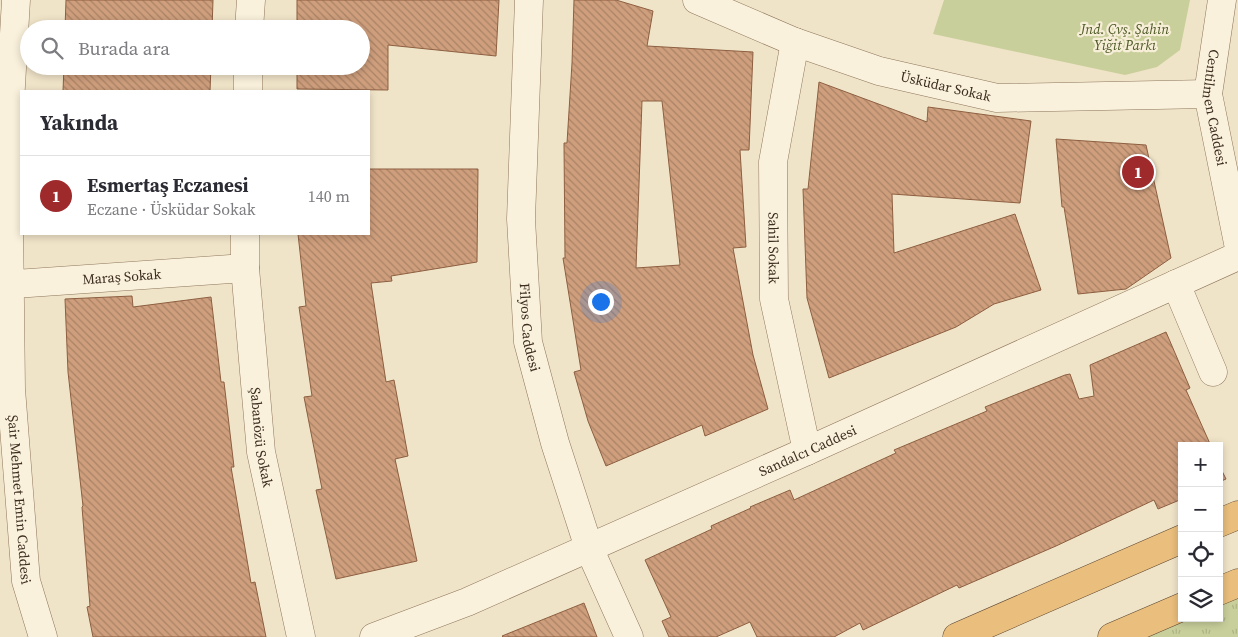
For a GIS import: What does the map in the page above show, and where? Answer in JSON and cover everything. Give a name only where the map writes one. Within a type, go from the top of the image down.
[{"type":"highway","points":[[1223,521],[1238,515]]},
{"type":"highway","points":[[957,637],[1178,541]]},
{"type":"highway","points":[[1223,589],[1238,583]]},
{"type":"highway","points":[[1112,637],[1178,609]]},
{"type":"street","name":"Şair Mehmet Emin Caddesi","points":[[16,0],[8,137],[5,285],[26,581],[43,637]]},
{"type":"street","points":[[250,20],[251,0]]},
{"type":"street","name":"Filyos Caddesi","points":[[529,0],[522,220],[528,342],[555,443],[589,548],[629,637]]},
{"type":"street","name":"Üsküdar Sokak","points":[[697,0],[794,42],[880,71],[997,98],[1208,94]]},
{"type":"street","name":"Centilmen Caddesi","points":[[1222,0],[1208,94],[1238,243]]},
{"type":"street","name":"Sahil Sokak","points":[[794,42],[773,162],[774,298],[807,451]]},
{"type":"street","points":[[248,75],[248,90]]},
{"type":"street","name":"Şabanözü Sokak","points":[[245,235],[245,268],[261,452],[301,637]]},
{"type":"street","name":"Sandalcı Caddesi","points":[[374,637],[467,602],[1238,256]]},
{"type":"street","name":"Maraş Sokak","points":[[5,285],[245,268]]},
{"type":"street","points":[[1176,284],[1213,372]]},
{"type":"green space","name":"Jnd. Çvş. Şahin Yiğit Parkı","points":[[944,0],[1190,0],[1180,50],[1157,67],[1125,75],[933,34]]},
{"type":"green space","points":[[1238,583],[1238,637],[1112,637],[1178,619],[1178,622],[1223,622],[1223,589]]},
{"type":"building","points":[[66,0],[213,0],[212,20],[65,20]]},
{"type":"building","points":[[297,0],[499,0],[496,56],[388,45],[388,90],[297,89],[297,75],[370,75],[370,20],[297,20]]},
{"type":"building","points":[[574,0],[616,0],[653,11],[647,46],[753,52],[749,150],[740,150],[746,247],[733,248],[753,355],[768,409],[705,436],[702,425],[606,466],[588,421],[574,372],[581,370],[563,258],[565,258],[564,143],[567,143]],"holes":[[[642,101],[662,101],[680,265],[636,268]]]},
{"type":"building","points":[[64,75],[211,75],[210,90],[63,90]]},
{"type":"building","points":[[819,82],[927,122],[928,107],[1031,121],[1020,203],[892,194],[894,253],[1015,214],[1041,290],[994,304],[956,327],[829,378],[807,298],[803,189],[808,189]]},
{"type":"building","points":[[1056,139],[1146,145],[1171,258],[1126,289],[1078,294],[1064,207],[1062,207]]},
{"type":"building","points":[[370,169],[478,169],[477,262],[391,276],[392,281],[371,283],[386,382],[394,380],[408,456],[395,459],[417,561],[336,579],[316,490],[322,489],[304,397],[312,396],[299,307],[306,306],[298,235],[370,235]]},
{"type":"building","points":[[132,296],[133,307],[211,297],[234,467],[231,467],[251,583],[255,582],[266,637],[93,637],[87,607],[90,606],[83,506],[68,372],[65,299]]},
{"type":"building","points":[[1166,332],[1190,388],[1186,390],[1209,442],[1178,442],[1178,501],[1158,509],[1154,500],[1056,546],[959,588],[957,585],[863,630],[860,623],[834,637],[757,637],[750,622],[716,637],[669,637],[662,621],[671,617],[645,560],[712,529],[711,526],[750,507],[790,490],[794,500],[896,453],[894,450],[987,411],[985,407],[1065,375],[1070,374],[1079,399],[1094,396],[1090,365]]},
{"type":"building","points":[[584,603],[597,637],[502,636]]},
{"type":"place","name":"Esmertaş Eczanesi","points":[[1138,172]]}]
